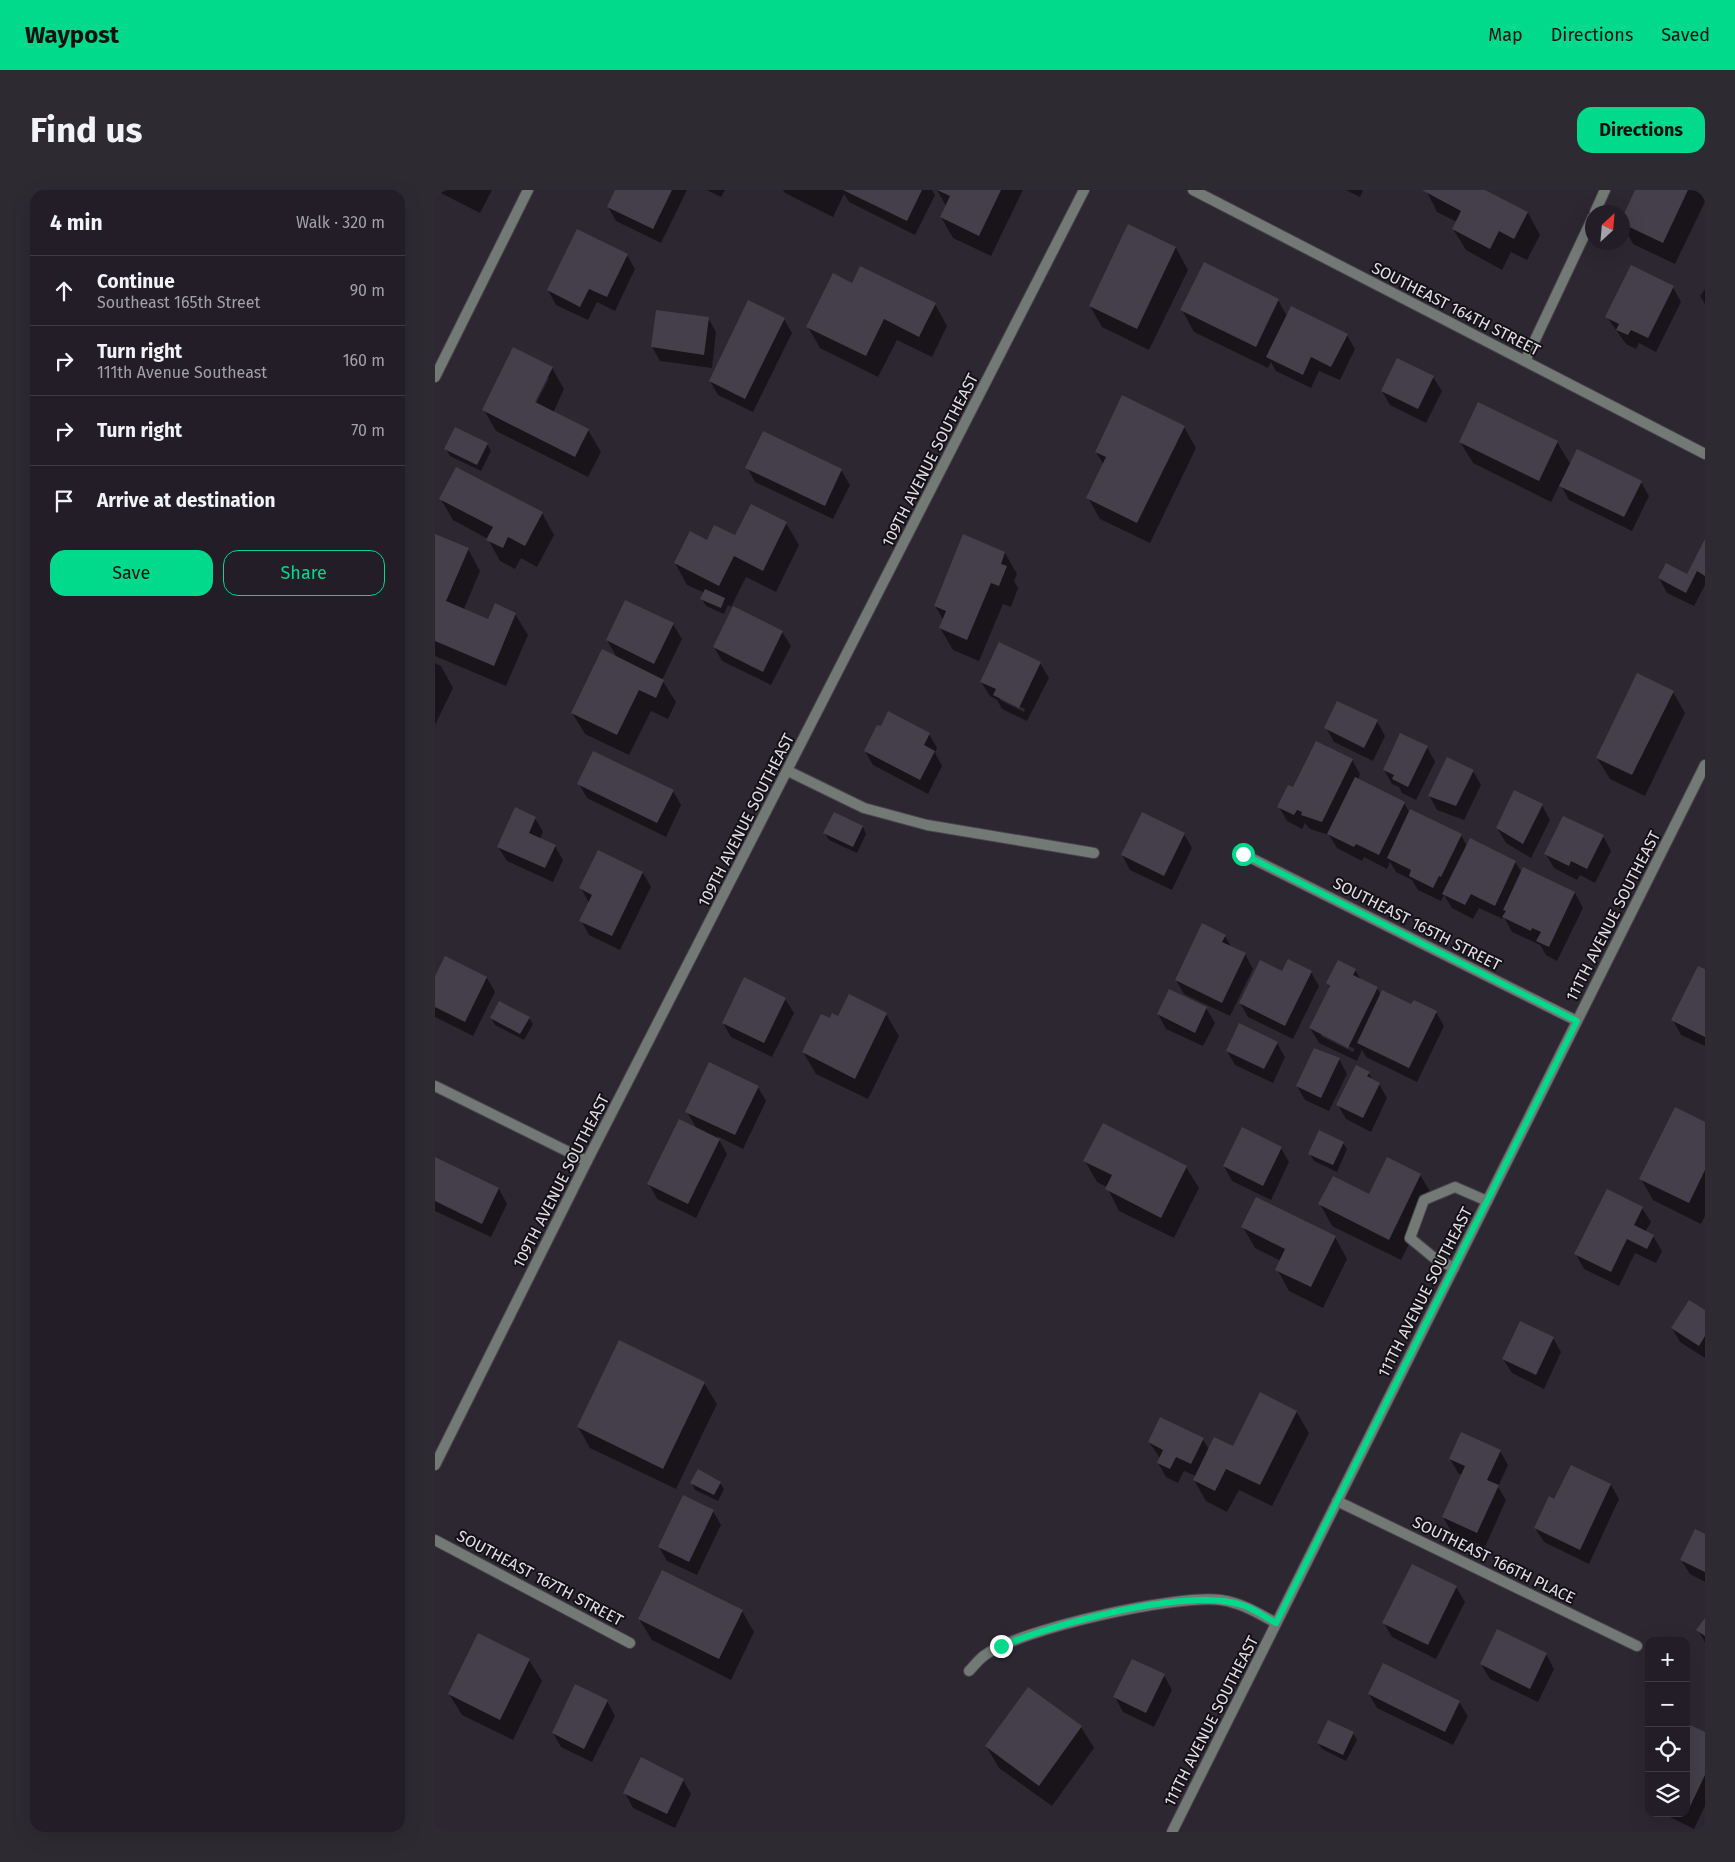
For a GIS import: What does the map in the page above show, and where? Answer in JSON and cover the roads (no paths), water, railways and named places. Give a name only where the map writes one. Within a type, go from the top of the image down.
[{"type":"street","points":[[435,377],[528,190]]},
{"type":"street","name":"109TH AVENUE SOUTHEAST","points":[[435,1464],[587,1162],[1084,190]]},
{"type":"street","name":"SOUTHEAST 164TH STREET","points":[[1193,190],[1705,454]]},
{"type":"street","points":[[1598,205],[1605,190]]},
{"type":"street","points":[[1525,361],[1585,234]]},
{"type":"street","name":"111TH AVENUE SOUTHEAST","points":[[1172,1832],[1705,765]]},
{"type":"street","points":[[788,771],[864,808],[891,816],[937,827],[1094,853]]},
{"type":"street","name":"SOUTHEAST 165TH STREET","points":[[1243,854],[1577,1021]]},
{"type":"street","points":[[435,1086],[587,1162]]},
{"type":"street","points":[[1454,1268],[1433,1257],[1410,1238],[1424,1200],[1455,1186],[1487,1201]]},
{"type":"street","name":"SOUTHEAST 166TH PLACE","points":[[1337,1501],[1637,1646]]},
{"type":"street","name":"SOUTHEAST 167TH STREET","points":[[435,1540],[630,1642]]},
{"type":"street","points":[[969,1671],[984,1655],[1021,1638],[1099,1616],[1162,1603],[1218,1600],[1240,1604],[1276,1623]]}]
